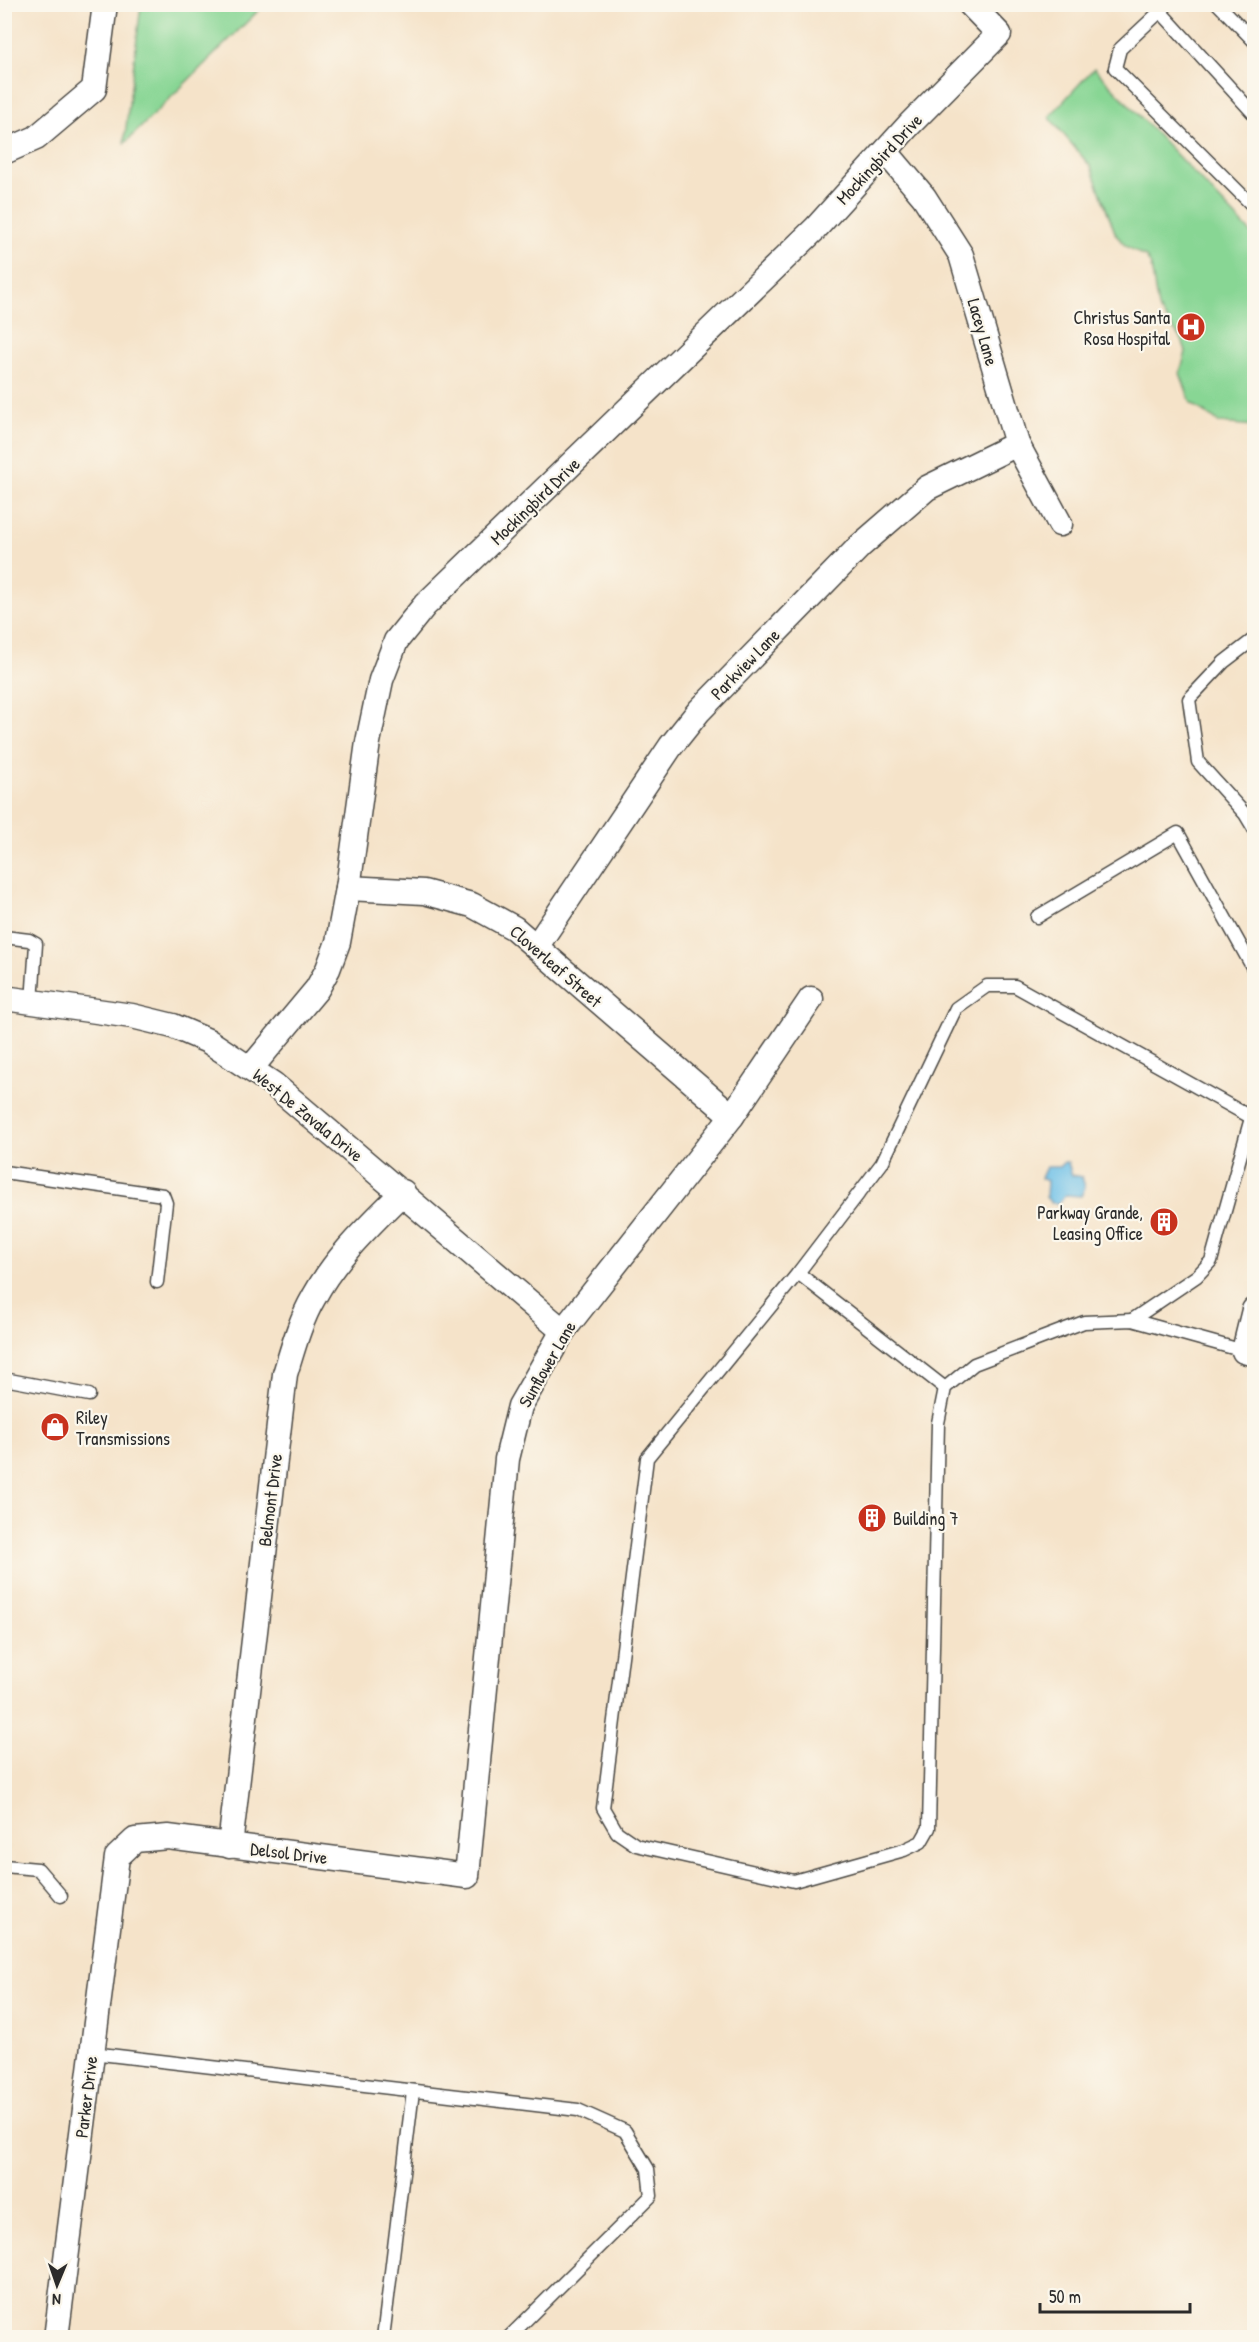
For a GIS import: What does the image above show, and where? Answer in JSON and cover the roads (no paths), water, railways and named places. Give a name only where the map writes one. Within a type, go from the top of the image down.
[{"type":"street","points":[[4,152],[36,138],[94,90],[105,4]]},
{"type":"street","name":"Mockingbird Drive","points":[[251,1068],[317,988],[328,969],[338,942],[348,888],[368,742],[381,680],[396,641],[425,605],[815,229],[909,125],[999,34],[970,4]]},
{"type":"street","name":"Lacey Lane","points":[[886,152],[924,197],[961,255],[1017,444],[1060,524]]},
{"type":"street","name":"Parkview Lane","points":[[536,947],[671,746],[699,711],[860,546],[927,489],[1017,444]]},
{"type":"street","name":"Cloverleaf Street","points":[[348,888],[424,892],[472,905],[514,927],[732,1116]]},
{"type":"street","name":"West De Zavala Drive","points":[[4,998],[132,1016],[173,1026],[208,1041],[251,1068],[403,1192],[563,1331]]},
{"type":"street","name":"Sunflower Lane","points":[[466,1876],[507,1459],[520,1406],[563,1331],[732,1116],[811,999]]},
{"type":"street","name":"Belmont Drive","points":[[230,1846],[285,1374],[298,1332],[314,1295],[356,1238],[403,1192]]},
{"type":"street","points":[[1249,1352],[1254,1310]]},
{"type":"street","name":"Delsol Drive","points":[[117,1857],[135,1840],[168,1837],[466,1876]]},
{"type":"street","name":"Parker Drive","points":[[56,2337],[117,1857]]},
{"type":"lane","points":[[1218,4],[1254,41]]},
{"type":"lane","points":[[1254,114],[1164,8],[1120,49],[1115,68],[1254,207]]},
{"type":"lane","points":[[1254,639],[1224,662],[1189,699],[1198,762],[1245,814],[1254,829]]},
{"type":"lane","points":[[1037,917],[1178,833],[1254,969]]},
{"type":"lane","points":[[4,937],[29,940],[36,944],[32,1002]]},
{"type":"lane","points":[[1132,1320],[1197,1276],[1211,1261],[1253,1119],[1015,986],[987,986],[956,1008],[882,1163],[798,1274],[647,1458],[603,1808],[617,1832],[636,1845],[794,1881],[863,1863],[921,1842],[929,1828],[938,1423],[945,1388],[974,1364],[1084,1322],[1132,1320],[1249,1352]]},
{"type":"lane","points":[[4,1172],[163,1195],[166,1203],[157,1282]]},
{"type":"lane","points":[[798,1274],[945,1388]]},
{"type":"lane","points":[[4,1378],[89,1395]]},
{"type":"lane","points":[[4,1866],[38,1869],[61,1896]]},
{"type":"lane","points":[[92,2053],[578,2110],[625,2131],[648,2169],[651,2196],[508,2337]]},
{"type":"lane","points":[[383,2337],[413,2091]]},
{"type":"water","points":[[1064,1162],[1068,1163],[1072,1175],[1082,1177],[1085,1187],[1081,1196],[1066,1195],[1058,1203],[1051,1203],[1046,1197],[1047,1181],[1041,1178],[1046,1167],[1059,1167]]},
{"type":"place","name":"Christus Santa Rosa Hospital","points":[[1191,327]]},
{"type":"place","name":"Parkway Grande, Leasing Office","points":[[1164,1222]]},
{"type":"place","name":"Riley Transmissions","points":[[55,1427]]},
{"type":"place","name":"Building 7","points":[[872,1518]]}]
